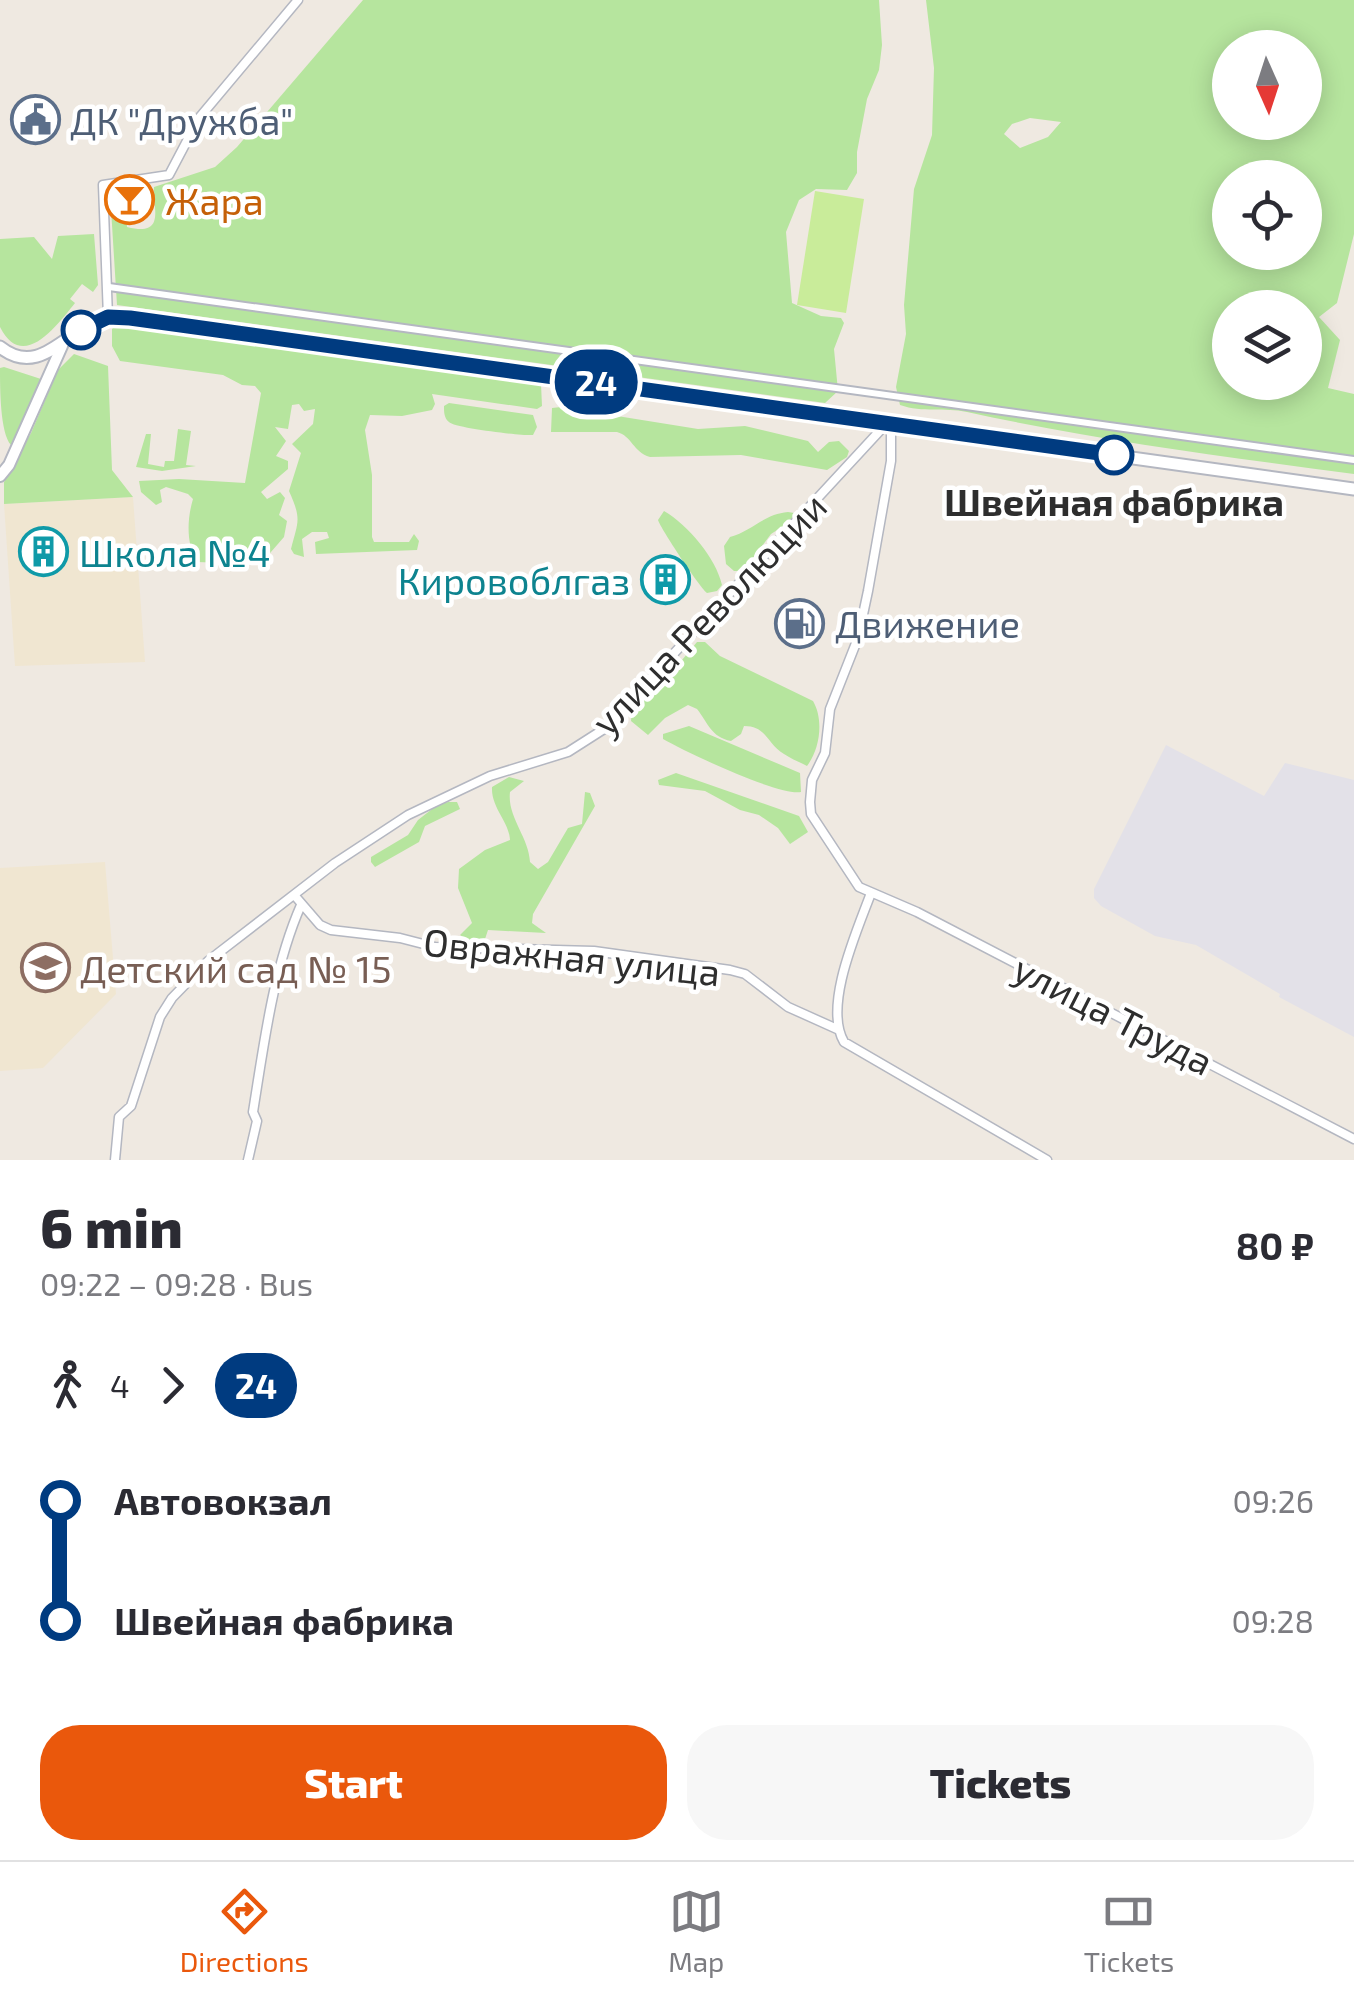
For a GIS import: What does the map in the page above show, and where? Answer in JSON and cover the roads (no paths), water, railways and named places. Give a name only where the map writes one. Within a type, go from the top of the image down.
[{"type":"main road","points":[[0,346],[13,355],[47,354],[87,325],[108,317],[1354,489]]},
{"type":"street","points":[[108,317],[103,185],[169,175],[199,118],[298,0]]},
{"type":"street","points":[[108,287],[1354,460]]},
{"type":"street","points":[[0,476],[62,346]]},
{"type":"street","points":[[887,423],[891,461],[868,591],[858,638],[830,709],[825,754],[810,792],[811,814],[859,887],[871,893],[845,970],[837,1030],[844,1042],[1046,1160]]},
{"type":"street","name":"улица Революции","points":[[116,1160],[119,1117],[131,1106],[160,1016],[208,960],[369,840],[444,795],[568,752],[604,729],[887,423]]},
{"type":"street","name":"улица Труда","points":[[871,893],[934,921],[1354,1139]]},
{"type":"street","name":"Овражная улица","points":[[295,896],[320,925],[331,930],[400,938],[435,947],[594,951],[745,974],[788,1007],[837,1030]]},
{"type":"street","points":[[248,1160],[257,1121],[253,1112],[268,1026],[288,942],[302,905]]},
{"type":"place","name":"ДК \"Дружба\"","points":[[35,120]]},
{"type":"place","name":"Жара","points":[[130,200]]},
{"type":"place","name":"Швейная фабрика","points":[[1114,455]]},
{"type":"place","name":"Школа №4","points":[[44,552]]},
{"type":"place","name":"Кировоблгаз","points":[[665,580]]},
{"type":"place","name":"Движение","points":[[800,623]]},
{"type":"place","name":"Детский сад № 15","points":[[45,968]]}]
